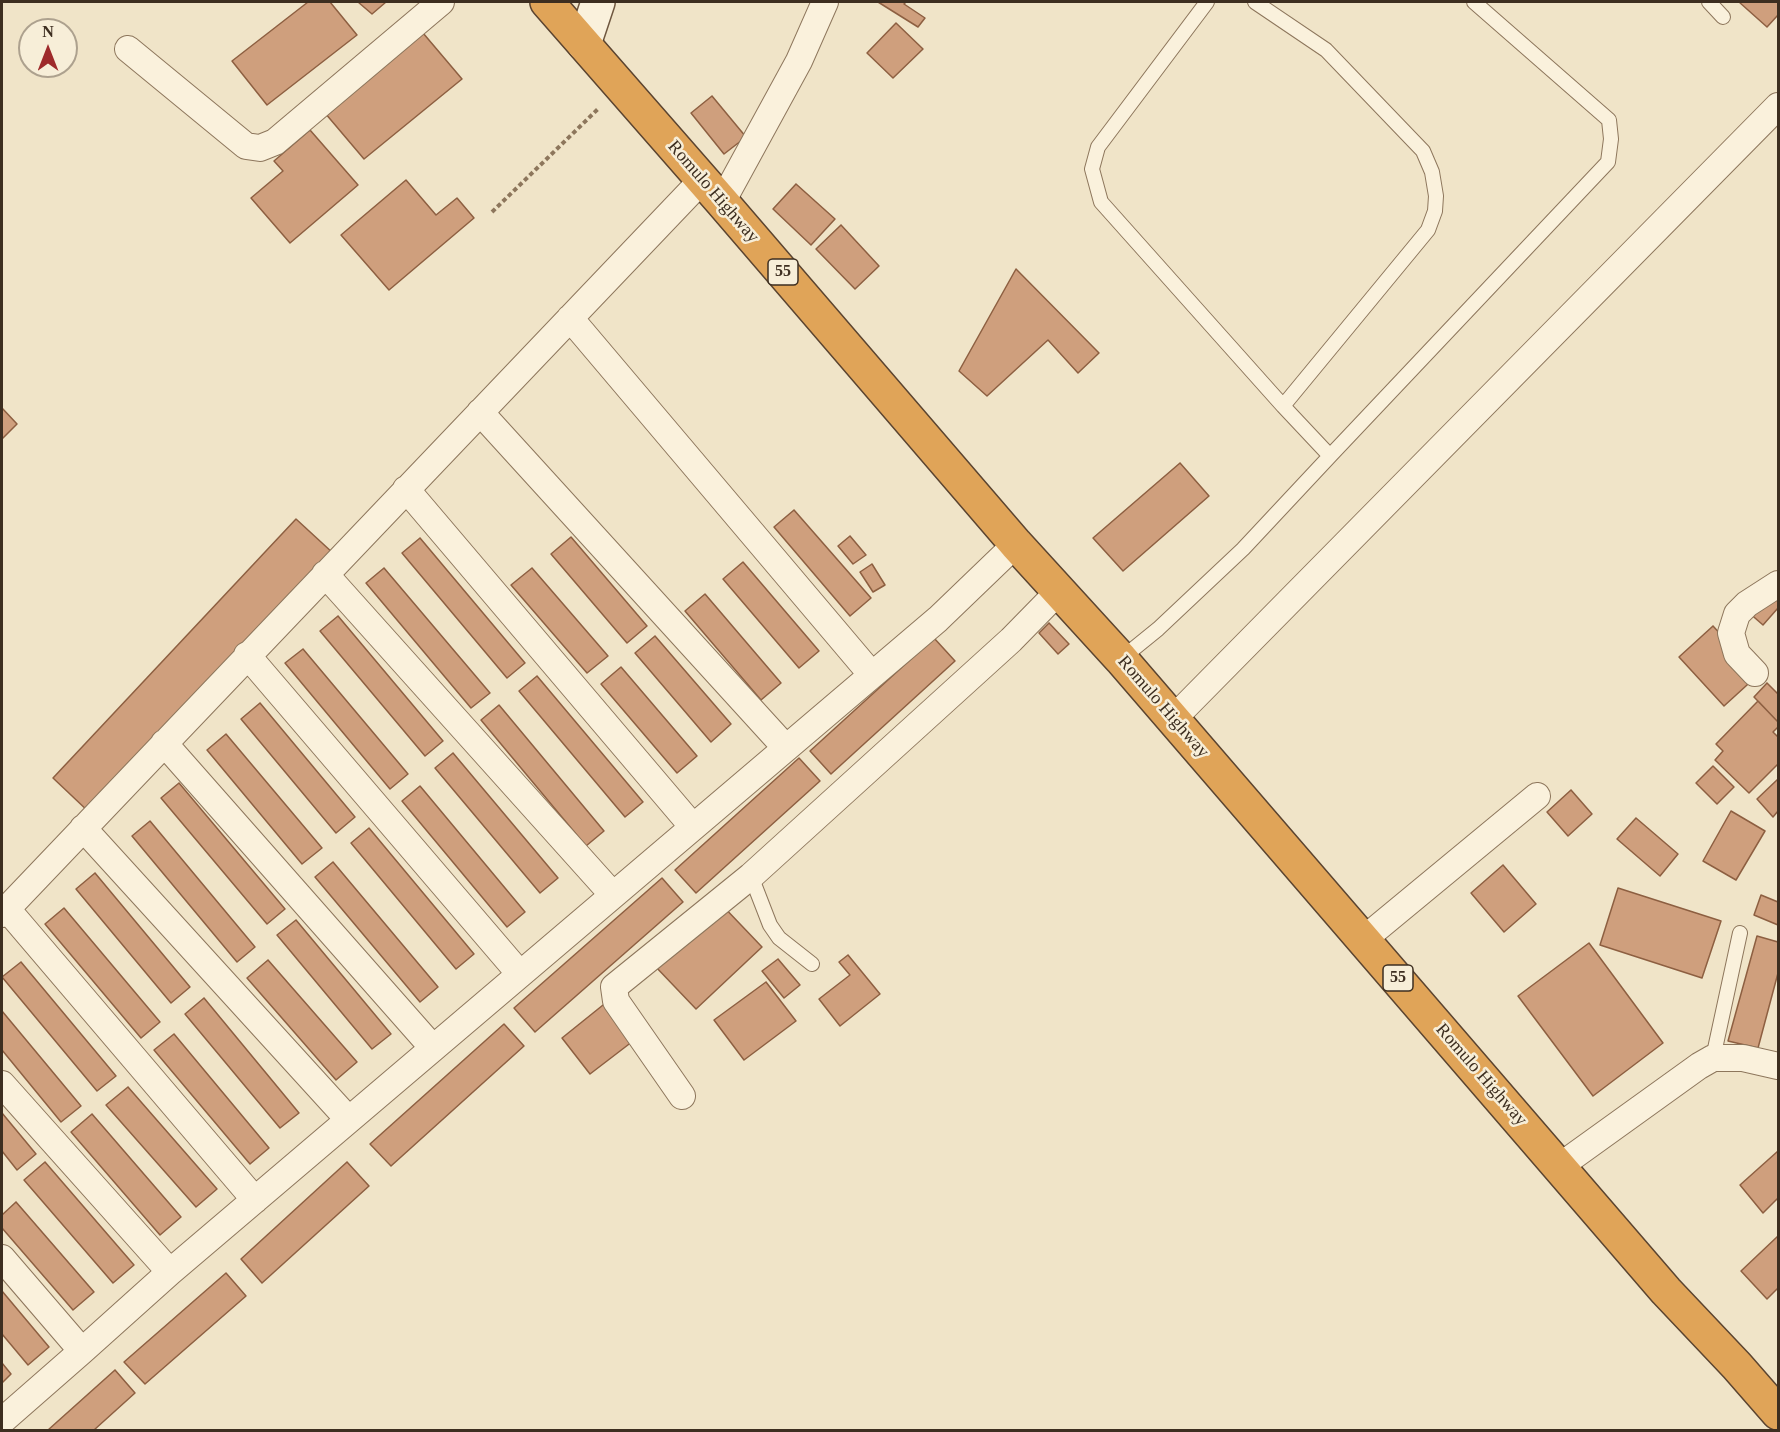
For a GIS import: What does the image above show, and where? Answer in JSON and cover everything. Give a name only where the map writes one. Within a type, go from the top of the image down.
[{"type":"highway","name":"Romulo Highway","points":[[547,2],[1016,544],[1121,659],[1666,1291],[1779,1413]]},
{"type":"street","points":[[128,49],[246,146],[260,148],[275,142],[441,2]]},
{"type":"street","points":[[584,44],[598,2]]},
{"type":"street","points":[[255,1200],[4,911],[570,318],[712,191],[799,62],[825,2]]},
{"type":"street","points":[[1173,719],[1779,106]]},
{"type":"street","points":[[570,318],[872,675]]},
{"type":"street","points":[[480,412],[786,748]]},
{"type":"street","points":[[406,489],[693,826]]},
{"type":"street","points":[[2,1421],[170,1272],[938,619],[1016,544]]},
{"type":"street","points":[[325,574],[613,895]]},
{"type":"street","points":[[1755,673],[1737,654],[1731,633],[1737,615],[1747,604],[1779,584]]},
{"type":"street","points":[[682,1096],[616,1001],[614,987],[751,876],[1011,640],[1059,591]]},
{"type":"street","points":[[247,655],[520,974]]},
{"type":"street","points":[[164,743],[433,1048]]},
{"type":"street","points":[[1364,939],[1537,796]]},
{"type":"street","points":[[84,828],[349,1120]]},
{"type":"street","points":[[1560,1167],[1713,1058],[1743,1058],[1779,1066]]},
{"type":"street","points":[[2,1084],[170,1272]]},
{"type":"street","points":[[2,1258],[82,1351]]},
{"type":"lane","points":[[1207,2],[1098,147],[1092,169],[1101,202],[1329,456]]},
{"type":"lane","points":[[1255,2],[1326,50],[1423,151],[1432,172],[1436,196],[1435,211],[1428,230],[1282,406]]},
{"type":"lane","points":[[1121,659],[1158,629],[1243,549],[1608,162],[1611,139],[1609,120],[1474,2]]},
{"type":"lane","points":[[1709,2],[1723,16]]},
{"type":"lane","points":[[751,876],[770,925],[779,938],[812,964]]},
{"type":"lane","points":[[1713,1058],[1740,933]]},
{"type":"path","points":[[492,212],[621,87]]},
{"type":"building","points":[[308,2],[330,2],[357,35],[267,105],[232,61]]},
{"type":"building","points":[[358,2],[386,2],[372,14]]},
{"type":"building","points":[[878,2],[906,2],[904,4],[925,18],[918,27]]},
{"type":"building","points":[[1739,2],[1778,2],[1778,15],[1767,27]]},
{"type":"building","points":[[896,23],[923,49],[893,78],[867,53]]},
{"type":"building","points":[[423,33],[462,79],[364,159],[325,113]]},
{"type":"building","points":[[712,96],[746,137],[724,154],[691,113]]},
{"type":"building","points":[[310,130],[358,185],[290,243],[251,198],[283,171],[274,161]]},
{"type":"building","points":[[406,180],[436,215],[457,198],[474,218],[389,290],[341,235]]},
{"type":"building","points":[[796,184],[835,219],[811,245],[773,209]]},
{"type":"building","points":[[841,225],[879,266],[855,289],[816,249]]},
{"type":"building","points":[[1016,269],[1099,353],[1078,373],[1048,340],[987,396],[959,371]]},
{"type":"building","points":[[2,408],[17,424],[2,439]]},
{"type":"building","points":[[1180,463],[1209,496],[1123,571],[1093,538]]},
{"type":"building","points":[[794,510],[871,598],[850,616],[774,527]]},
{"type":"building","points":[[296,519],[334,554],[90,813],[53,778]]},
{"type":"building","points":[[850,536],[866,555],[853,564],[838,546]]},
{"type":"building","points":[[571,537],[647,626],[627,643],[551,554]]},
{"type":"building","points":[[420,538],[525,663],[507,678],[402,553]]},
{"type":"building","points":[[743,562],[819,651],[799,668],[723,579]]},
{"type":"building","points":[[872,564],[885,585],[873,592],[860,572]]},
{"type":"building","points":[[384,568],[490,693],[471,708],[366,583]]},
{"type":"building","points":[[532,568],[608,656],[587,673],[511,585]]},
{"type":"building","points":[[1759,581],[1778,599],[1778,608],[1763,625],[1739,604]]},
{"type":"building","points":[[705,594],[781,683],[761,700],[685,611]]},
{"type":"building","points":[[338,616],[443,741],[425,756],[320,631]]},
{"type":"building","points":[[1049,623],[1069,644],[1058,654],[1039,633]]},
{"type":"building","points":[[1713,626],[1758,675],[1724,706],[1679,657]]},
{"type":"building","points":[[655,636],[731,724],[711,742],[635,653]]},
{"type":"building","points":[[934,638],[955,661],[831,774],[810,751]]},
{"type":"building","points":[[303,649],[408,774],[390,789],[285,663]]},
{"type":"building","points":[[621,667],[697,756],[677,773],[601,684]]},
{"type":"building","points":[[537,676],[643,802],[625,817],[519,691]]},
{"type":"building","points":[[1767,683],[1778,694],[1778,722],[1754,697]]},
{"type":"building","points":[[1758,701],[1778,722],[1778,727],[1773,732],[1778,737],[1778,764],[1749,793],[1715,760],[1723,751],[1716,744]]},
{"type":"building","points":[[260,703],[355,817],[336,833],[241,719]]},
{"type":"building","points":[[499,705],[604,831],[586,846],[481,720]]},
{"type":"building","points":[[226,734],[322,848],[302,864],[207,750]]},
{"type":"building","points":[[453,753],[558,878],[540,893],[435,768]]},
{"type":"building","points":[[799,758],[820,781],[696,893],[675,870]]},
{"type":"building","points":[[1713,766],[1734,787],[1717,804],[1696,783]]},
{"type":"building","points":[[1778,779],[1778,811],[1773,817],[1757,799]]},
{"type":"building","points":[[179,783],[285,909],[267,924],[161,798]]},
{"type":"building","points":[[420,786],[525,912],[507,927],[402,801]]},
{"type":"building","points":[[1571,790],[1592,814],[1568,836],[1547,812]]},
{"type":"building","points":[[1731,811],[1765,831],[1736,880],[1703,861]]},
{"type":"building","points":[[1636,818],[1678,854],[1660,876],[1617,839]]},
{"type":"building","points":[[150,821],[255,947],[237,962],[132,836]]},
{"type":"building","points":[[369,828],[474,954],[456,969],[351,843]]},
{"type":"building","points":[[333,862],[438,987],[420,1002],[315,877]]},
{"type":"building","points":[[1503,865],[1536,904],[1504,932],[1471,893]]},
{"type":"building","points":[[95,873],[190,987],[171,1003],[76,889]]},
{"type":"building","points":[[662,878],[683,902],[535,1032],[514,1008]]},
{"type":"building","points":[[1618,888],[1721,921],[1702,978],[1600,945]]},
{"type":"building","points":[[1761,895],[1778,902],[1778,925],[1754,915]]},
{"type":"building","points":[[720,903],[762,947],[696,1009],[654,965]]},
{"type":"building","points":[[64,908],[160,1022],[141,1038],[45,924]]},
{"type":"building","points":[[296,920],[391,1034],[372,1049],[277,935]]},
{"type":"building","points":[[1757,936],[1778,942],[1778,973],[1758,1048],[1728,1041]]},
{"type":"building","points":[[1589,943],[1663,1043],[1593,1096],[1518,996]]},
{"type":"building","points":[[848,955],[880,994],[840,1026],[819,999],[850,975],[839,962]]},
{"type":"building","points":[[778,959],[800,985],[784,998],[762,971]]},
{"type":"building","points":[[268,960],[357,1062],[336,1080],[247,978]]},
{"type":"building","points":[[21,962],[116,1076],[97,1091],[2,977]]},
{"type":"building","points":[[766,982],[796,1021],[744,1060],[714,1020]]},
{"type":"building","points":[[204,998],[299,1113],[280,1128],[185,1014]]},
{"type":"building","points":[[608,1001],[637,1038],[590,1074],[562,1038]]},
{"type":"building","points":[[2,1011],[81,1106],[61,1122],[2,1050]]},
{"type":"building","points":[[504,1024],[524,1046],[391,1166],[370,1144]]},
{"type":"building","points":[[174,1034],[269,1148],[250,1164],[154,1050]]},
{"type":"building","points":[[128,1087],[217,1189],[196,1207],[106,1105]]},
{"type":"building","points":[[2,1113],[36,1154],[17,1170],[2,1151]]},
{"type":"building","points":[[92,1114],[181,1217],[160,1235],[71,1132]]},
{"type":"building","points":[[1778,1151],[1778,1198],[1763,1213],[1740,1185]]},
{"type":"building","points":[[45,1162],[134,1265],[113,1283],[24,1180]]},
{"type":"building","points":[[347,1162],[369,1186],[262,1283],[241,1259]]},
{"type":"building","points":[[16,1202],[94,1292],[73,1310],[2,1228],[2,1215]]},
{"type":"building","points":[[1778,1236],[1778,1288],[1767,1299],[1741,1271]]},
{"type":"building","points":[[226,1273],[246,1296],[145,1384],[124,1362]]},
{"type":"building","points":[[2,1291],[49,1347],[28,1365],[2,1334]]},
{"type":"building","points":[[2,1363],[11,1374],[2,1383]]},
{"type":"building","points":[[115,1370],[135,1393],[94,1430],[48,1430]]}]
